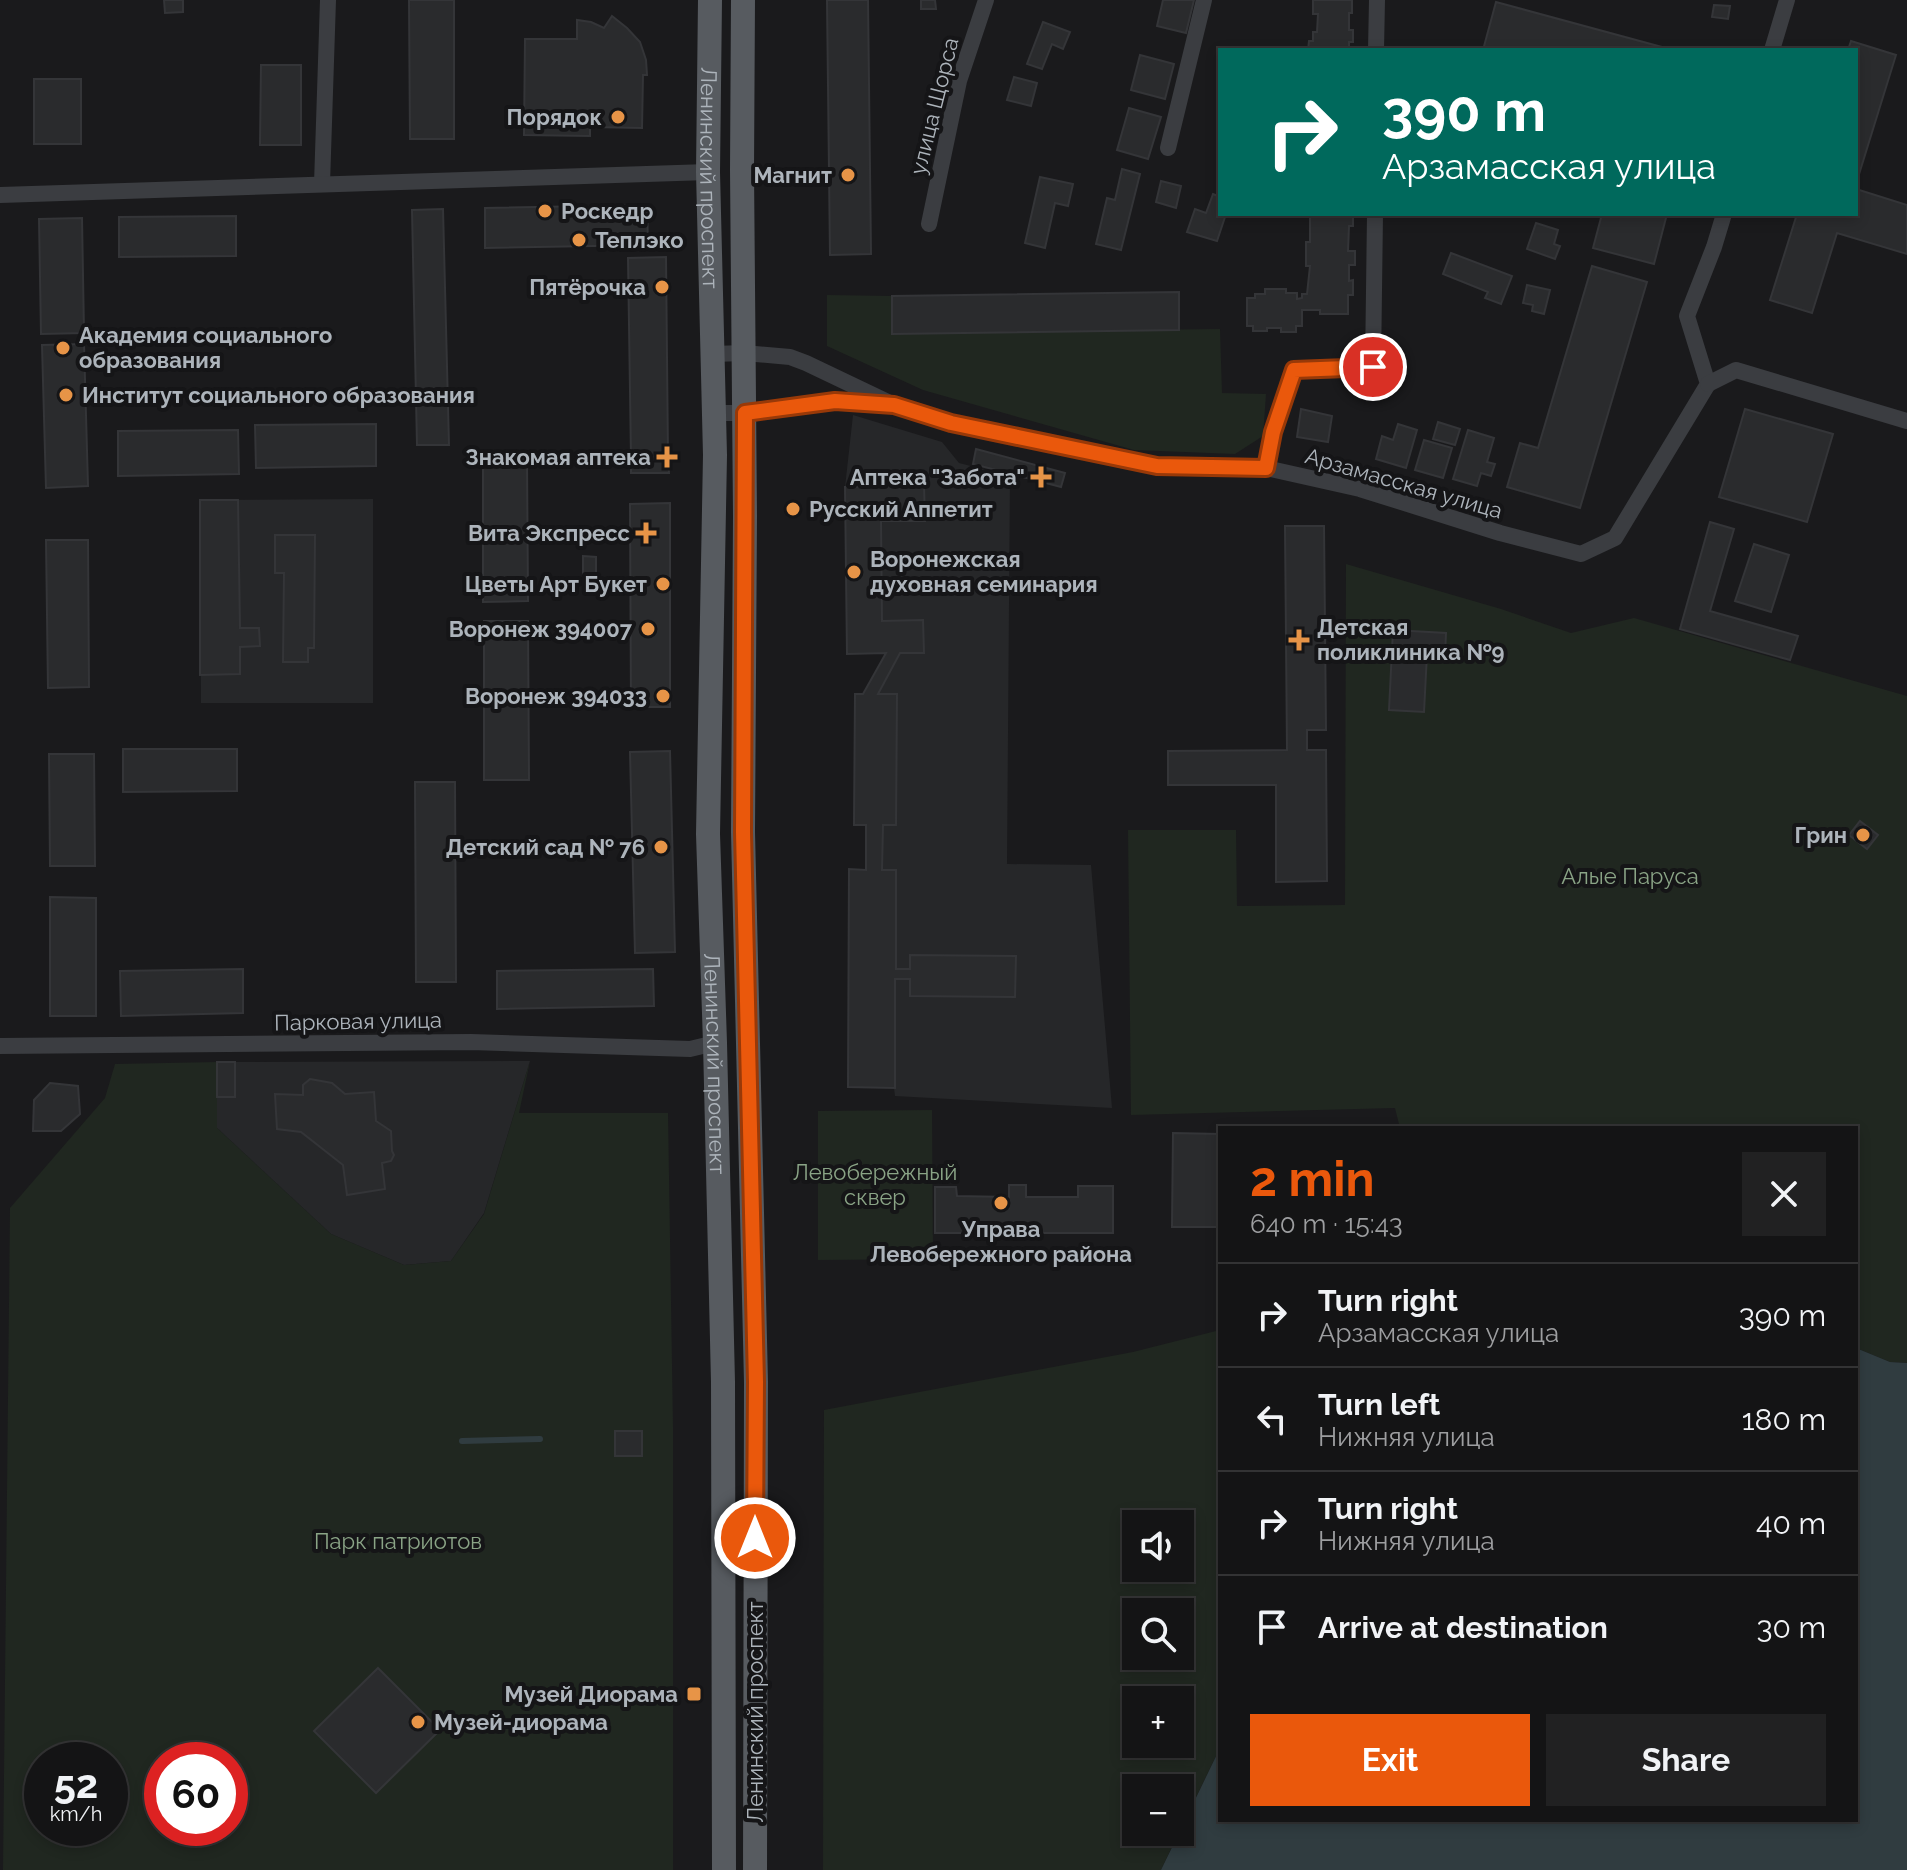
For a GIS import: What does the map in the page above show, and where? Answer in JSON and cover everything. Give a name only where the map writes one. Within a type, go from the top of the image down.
[{"type":"main road","name":"Ленинский проспект","points":[[710,0],[708,172],[714,413],[708,834],[723,1382],[724,1870]]},
{"type":"main road","name":"Ленинский проспект","points":[[743,0],[743,832],[756,1382],[755,1870]]},
{"type":"main road","points":[[720,1289],[754,1289]]},
{"type":"street","points":[[322,184],[328,0]]},
{"type":"street","name":"улица Щорса","points":[[929,224],[959,81],[986,0]]},
{"type":"street","points":[[1168,148],[1204,0]]},
{"type":"street","points":[[1376,48],[1377,0]]},
{"type":"street","points":[[1773,48],[1787,0]]},
{"type":"street","points":[[0,195],[708,172]]},
{"type":"street","points":[[1266,468],[1273,432],[1294,370],[1373,367],[1375,216]]},
{"type":"street","points":[[1723,216],[1687,316],[1708,384],[1736,370],[1907,421]]},
{"type":"street","points":[[713,354],[744,353]]},
{"type":"street","name":"Арзамасская улица","points":[[744,353],[790,357],[894,405],[951,423],[1157,466],[1266,468],[1360,489],[1500,533],[1581,554],[1615,538],[1708,384]]},
{"type":"street","name":"Арзамасская улица","points":[[714,413],[745,413],[826,401],[894,405]]},
{"type":"street","name":"Парковая улица","points":[[0,1046],[471,1042],[690,1049],[715,1043]]},
{"type":"shaded area","points":[[853,415],[942,442],[959,463],[1010,476],[1007,864],[1091,865],[1112,1108],[895,1096],[894,1088],[848,1087],[849,869],[866,869],[866,825],[854,825],[855,694],[863,694],[885,654],[847,654],[845,487]]},
{"type":"shaded area","points":[[373,499],[373,703],[201,703],[200,500]]},
{"type":"shaded area","points":[[530,1061],[484,1213],[451,1261],[404,1265],[331,1234],[217,1128],[217,1062]]},
{"type":"shaded area","points":[[1858,1349],[1890,1362],[1907,1363],[1907,1870],[1161,1870],[1173,1846],[1194,1846],[1194,1802],[1218,1752],[1218,1822],[1858,1822]]},
{"type":"green space","points":[[827,295],[892,296],[892,333],[1220,329],[1222,393],[1266,394],[1263,436],[1235,454],[1134,450],[923,390],[827,346]]},
{"type":"green space","name":"Алые Паруса","points":[[1346,564],[1501,609],[1571,633],[1634,618],[1907,696],[1907,1363],[1890,1362],[1858,1349],[1858,1126],[1400,1126],[1395,1108],[1131,1115],[1128,830],[1236,830],[1237,906],[1345,905]]},
{"type":"green space","name":"Парк патриотов","points":[[530,1061],[519,1113],[668,1113],[673,1427],[673,1870],[3,1870],[10,1208],[105,1098],[115,1064],[217,1062],[217,1128],[331,1234],[404,1265],[451,1261],[484,1214]]},
{"type":"green space","name":"Левобережный сквер","points":[[932,1110],[933,1259],[818,1260],[818,1111]]},
{"type":"green space","points":[[1218,1331],[1218,1752],[1194,1801],[1194,1774],[1122,1774],[1122,1846],[1172,1846],[1161,1870],[823,1870],[824,1410],[1133,1352]]},
{"type":"building","points":[[164,0],[183,0],[183,12],[165,13]]},
{"type":"building","points":[[409,0],[454,0],[454,139],[410,139]]},
{"type":"building","points":[[827,0],[868,0],[871,254],[830,255]]},
{"type":"building","points":[[921,0],[935,0],[936,9],[921,9]]},
{"type":"building","points":[[1163,0],[1194,0],[1186,33],[1157,26]]},
{"type":"building","points":[[1313,0],[1352,0],[1349,30],[1353,30],[1353,42],[1349,42],[1349,48],[1308,48],[1309,41],[1313,41],[1313,32],[1317,32],[1318,14],[1313,14]]},
{"type":"building","points":[[1496,2],[1666,48],[1484,48]]},
{"type":"building","points":[[1714,5],[1730,6],[1728,19],[1712,17]]},
{"type":"building","points":[[612,16],[640,42],[646,60],[642,128],[590,127],[590,136],[524,135],[525,39],[577,39],[577,20],[604,28]]},
{"type":"building","points":[[1043,22],[1070,32],[1063,49],[1052,44],[1042,69],[1027,64]]},
{"type":"building","points":[[1851,41],[1896,55],[1858,178],[1858,48],[1849,48]]},
{"type":"building","points":[[1140,55],[1174,64],[1165,99],[1131,90]]},
{"type":"building","points":[[261,65],[301,65],[301,145],[260,145]]},
{"type":"building","points":[[1014,77],[1037,83],[1031,106],[1007,100]]},
{"type":"building","points":[[34,79],[81,79],[81,144],[34,144]]},
{"type":"building","points":[[1129,108],[1161,117],[1148,159],[1117,150]]},
{"type":"building","points":[[1122,169],[1140,174],[1121,250],[1096,244],[1107,198],[1115,200]]},
{"type":"building","points":[[1040,177],[1073,184],[1068,206],[1055,203],[1045,248],[1025,243]]},
{"type":"building","points":[[1161,181],[1181,186],[1176,208],[1156,202]]},
{"type":"building","points":[[1858,190],[1907,205],[1907,254],[1837,233],[1812,313],[1770,300],[1796,216],[1858,216]]},
{"type":"building","points":[[1213,194],[1218,196],[1218,216],[1225,216],[1217,241],[1187,232],[1195,209],[1206,213]]},
{"type":"building","points":[[647,205],[648,245],[485,248],[485,208]]},
{"type":"building","points":[[443,209],[449,445],[417,445],[412,210]]},
{"type":"building","points":[[236,216],[236,256],[119,257],[119,217]]},
{"type":"building","points":[[1310,216],[1353,216],[1353,226],[1349,226],[1348,251],[1355,251],[1355,265],[1349,265],[1353,295],[1348,295],[1348,314],[1320,314],[1320,310],[1302,310],[1302,326],[1296,326],[1296,332],[1281,332],[1281,328],[1253,331],[1253,326],[1247,326],[1247,298],[1265,294],[1265,289],[1286,289],[1286,293],[1297,293],[1297,299],[1307,294],[1310,266],[1306,266],[1306,242],[1310,242]]},
{"type":"building","points":[[1601,216],[1666,216],[1654,264],[1593,248]]},
{"type":"building","points":[[82,218],[84,333],[41,334],[39,219]]},
{"type":"building","points":[[1536,223],[1558,230],[1554,244],[1560,246],[1555,259],[1527,249]]},
{"type":"building","points":[[1451,253],[1512,276],[1501,304],[1485,298],[1488,292],[1443,274]]},
{"type":"building","points":[[666,257],[668,457],[631,457],[628,258]]},
{"type":"building","points":[[1592,266],[1647,282],[1580,508],[1507,487],[1520,443],[1538,448]]},
{"type":"building","points":[[1527,285],[1550,290],[1544,314],[1532,311],[1533,305],[1523,303]]},
{"type":"building","points":[[1179,292],[1179,330],[892,334],[892,296]]},
{"type":"building","points":[[84,344],[88,486],[46,488],[42,345]]},
{"type":"building","points":[[1301,409],[1332,416],[1328,442],[1297,437]]},
{"type":"building","points":[[1745,409],[1833,434],[1807,522],[1719,497]]},
{"type":"building","points":[[1438,422],[1460,429],[1455,445],[1433,439]]},
{"type":"building","points":[[376,424],[376,466],[256,468],[255,425]]},
{"type":"building","points":[[1398,424],[1417,430],[1406,468],[1376,459],[1382,436],[1393,440]]},
{"type":"building","points":[[238,430],[239,474],[118,476],[118,431]]},
{"type":"building","points":[[1468,430],[1494,438],[1487,462],[1495,464],[1491,476],[1481,473],[1477,486],[1453,479]]},
{"type":"building","points":[[1424,440],[1452,448],[1443,478],[1415,470]]},
{"type":"building","points":[[976,449],[1065,473],[1061,487],[973,464]]},
{"type":"building","points":[[631,457],[668,457],[669,473],[631,473]]},
{"type":"building","points":[[483,459],[527,459],[528,601],[483,602]]},
{"type":"building","points":[[924,485],[925,521],[881,521],[882,621],[923,620],[924,653],[900,653],[878,694],[897,694],[896,825],[883,825],[882,870],[896,870],[896,969],[910,969],[910,955],[1016,956],[1015,997],[910,996],[910,979],[895,979],[895,1088],[848,1087],[849,869],[866,870],[866,825],[854,825],[855,694],[863,694],[886,653],[847,654],[845,487]]},
{"type":"building","points":[[200,500],[238,500],[240,628],[259,628],[260,646],[240,647],[240,674],[200,675]]},
{"type":"building","points":[[670,503],[670,707],[631,707],[630,504]]},
{"type":"building","points":[[1710,522],[1734,529],[1710,611],[1798,636],[1790,660],[1680,629]]},
{"type":"building","points":[[1285,526],[1324,526],[1326,730],[1307,730],[1307,750],[1326,750],[1327,881],[1276,882],[1276,785],[1168,785],[1168,751],[1287,750]]},
{"type":"building","points":[[275,535],[315,535],[314,648],[308,648],[308,662],[283,662],[284,573],[275,573]]},
{"type":"building","points":[[46,540],[88,540],[89,687],[48,688]]},
{"type":"building","points":[[1754,544],[1789,555],[1771,612],[1735,601]]},
{"type":"building","points":[[583,556],[596,557],[596,579],[583,578]]},
{"type":"building","points":[[484,621],[528,621],[529,780],[484,780]]},
{"type":"building","points":[[1393,630],[1446,633],[1445,655],[1427,654],[1424,712],[1389,710]]},
{"type":"building","points":[[123,749],[237,749],[237,791],[123,792]]},
{"type":"building","points":[[670,751],[675,952],[635,953],[630,752]]},
{"type":"building","points":[[49,754],[94,754],[95,866],[50,866]]},
{"type":"building","points":[[415,782],[455,782],[456,982],[416,982]]},
{"type":"building","name":"Грин","points":[[1860,821],[1878,835],[1867,849],[1849,835]]},
{"type":"building","points":[[50,897],[96,898],[96,1016],[50,1016]]},
{"type":"building","points":[[243,969],[243,1013],[121,1016],[120,971]]},
{"type":"building","points":[[653,969],[654,1006],[497,1009],[497,971]]},
{"type":"building","points":[[217,1062],[235,1062],[235,1097],[217,1097]]},
{"type":"building","points":[[310,1079],[332,1083],[345,1094],[374,1092],[376,1121],[391,1131],[394,1155],[391,1161],[382,1163],[385,1189],[347,1195],[343,1165],[301,1132],[277,1129],[275,1094],[303,1095],[303,1085]]},
{"type":"building","points":[[50,1083],[78,1086],[80,1114],[61,1131],[33,1131],[34,1100]]},
{"type":"building","points":[[1173,1133],[1218,1134],[1218,1227],[1172,1227]]},
{"type":"building","points":[[1009,1185],[1026,1185],[1026,1197],[1078,1197],[1078,1186],[1113,1186],[1113,1233],[935,1233],[935,1187],[956,1187],[957,1196],[1009,1197]]},
{"type":"building","points":[[615,1431],[642,1431],[642,1456],[615,1456]]},
{"type":"building","points":[[378,1668],[440,1730],[376,1793],[314,1731]]},
{"type":"waterway","points":[[462,1441],[540,1439]]},
{"type":"place","name":"Порядок","points":[[618,117]]},
{"type":"place","name":"Магнит","points":[[848,175]]},
{"type":"place","name":"Роскедр","points":[[545,211]]},
{"type":"place","name":"Теплэко","points":[[579,240]]},
{"type":"place","name":"Пятёрочка","points":[[662,287]]},
{"type":"place","name":"Академия социального образования","points":[[63,348]]},
{"type":"place","name":"Институт социального образования","points":[[66,395]]},
{"type":"place","name":"Знакомая аптека","points":[[667,457]]},
{"type":"place","name":"Аптека \"Забота\"","points":[[1041,477]]},
{"type":"place","name":"Русский Аппетит","points":[[793,509]]},
{"type":"place","name":"Вита Экспресс","points":[[646,533]]},
{"type":"place","name":"Воронежская духовная семинария","points":[[854,572]]},
{"type":"place","name":"Цветы Арт Букет","points":[[663,584]]},
{"type":"place","name":"Воронеж 394007","points":[[648,629]]},
{"type":"place","name":"Детская поликлиника №9","points":[[1299,640]]},
{"type":"place","name":"Воронеж 394033","points":[[663,696]]},
{"type":"place","name":"Грин","points":[[1863,835]]},
{"type":"place","name":"Детский сад № 76","points":[[661,847]]},
{"type":"place","name":"Управа Левобережного района","points":[[1001,1203]]},
{"type":"place","name":"Музей Диорама","points":[[694,1694]]},
{"type":"place","name":"Музей-диорама","points":[[418,1722]]},
{"type":"route","points":[[755,1538],[756,1382],[743,832],[745,413],[835,401],[894,405],[951,423],[1157,466],[1266,468],[1273,432],[1294,370],[1373,367]]}]
